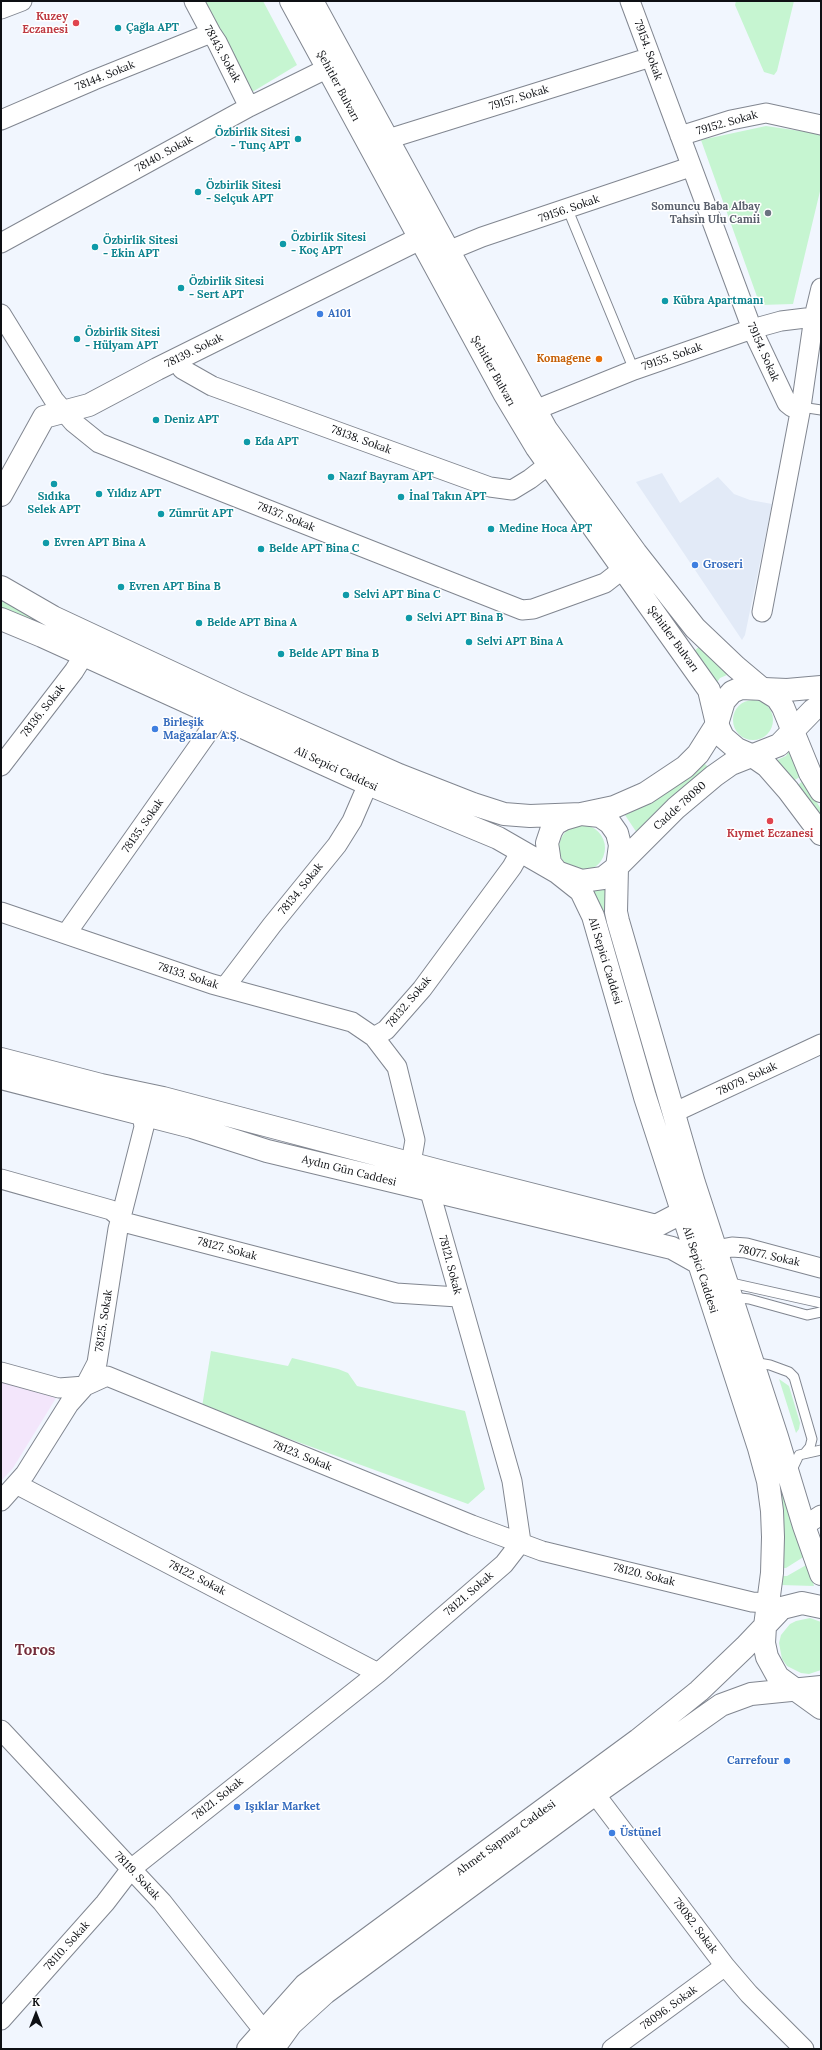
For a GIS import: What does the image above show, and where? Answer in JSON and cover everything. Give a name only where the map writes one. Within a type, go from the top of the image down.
[{"type":"main road","name":"Şehitler Bulvarı","points":[[291,1],[504,392],[548,466],[709,690],[717,724]]},
{"type":"main road","name":"Şehitler Bulvarı","points":[[312,1],[535,410],[562,452],[679,608],[706,640],[761,688]]},
{"type":"main road","name":"78139. Sokak","points":[[1,495],[44,417],[89,405],[421,238]]},
{"type":"main road","name":"Ali Sepici Caddesi","points":[[1,587],[53,617],[237,703],[399,775],[473,804],[504,814],[530,816],[580,814]]},
{"type":"main road","name":"Ali Sepici Caddesi","points":[[1,619],[84,655],[368,784],[498,838],[557,872],[580,891],[593,916],[645,1097],[681,1213],[759,1448],[768,1481],[772,1511],[773,1537],[772,1572],[764,1643],[767,1657],[778,1677],[795,1689]]},
{"type":"main road","points":[[580,814],[600,816],[610,823],[617,833],[620,845],[618,867],[603,878],[582,881],[557,872],[550,862],[547,843],[555,824],[564,819],[580,814],[614,807],[646,793],[685,767],[698,754],[717,724],[724,701],[732,692],[741,688],[788,690],[821,687]]},
{"type":"main road","points":[[761,688],[777,698],[783,707],[810,772],[821,791]]},
{"type":"main road","points":[[751,755],[768,750],[778,745],[792,730],[821,705]]},
{"type":"main road","points":[[717,724],[723,737],[729,744],[751,755],[767,766],[788,790],[821,834]]},
{"type":"main road","name":"Cadde 78080","points":[[618,867],[676,808],[714,776],[731,764],[751,755]]},
{"type":"main road","name":"Ali Sepici Caddesi","points":[[618,867],[616,912],[618,921],[716,1250],[789,1475],[812,1521],[821,1574]]},
{"type":"main road","name":"Aydın Gün Caddesi","points":[[1,1059],[101,1085],[167,1106],[410,1163],[656,1226],[681,1213]]},
{"type":"main road","name":"Aydın Gün Caddesi","points":[[1,1078],[142,1113],[167,1106]]},
{"type":"main road","name":"Aydın Gün Caddesi","points":[[167,1106],[192,1127],[267,1151],[430,1192],[672,1248],[697,1262]]},
{"type":"main road","name":"Ahmet Sapmaz Caddesi","points":[[268,2040],[305,1985],[638,1740],[699,1691],[782,1608],[802,1603],[821,1607]]},
{"type":"main road","name":"Ahmet Sapmaz Caddesi","points":[[248,2049],[268,2040],[291,2024],[325,1993],[595,1794],[721,1705],[751,1694],[821,1687]]},
{"type":"main road","points":[[795,1689],[821,1708]]},
{"type":"street","points":[[1,9],[22,1]]},
{"type":"street","name":"78143. Sokak","points":[[194,1],[250,107]]},
{"type":"street","name":"79154. Sokak","points":[[630,1],[690,167],[752,329],[787,403],[792,407],[801,407]]},
{"type":"street","name":"78144. Sokak","points":[[1,120],[94,80],[211,33]]},
{"type":"street","name":"79157. Sokak","points":[[388,139],[651,57]]},
{"type":"street","name":"78140. Sokak","points":[[1,243],[250,107],[328,68]]},
{"type":"street","name":"79152. Sokak","points":[[680,136],[732,120],[766,113],[821,125]]},
{"type":"street","name":"79156. Sokak","points":[[448,251],[482,237],[568,210],[690,167]]},
{"type":"street","points":[[762,612],[801,407],[814,317],[821,288]]},
{"type":"street","name":"78137. Sokak","points":[[1,314],[54,400],[73,422],[99,443],[522,610],[533,609],[605,583],[623,569]]},
{"type":"street","name":"79155. Sokak","points":[[535,410],[634,370],[752,329],[781,321],[814,317]]},
{"type":"street","name":"78138. Sokak","points":[[178,360],[182,369],[212,386],[490,487],[512,490],[548,466]]},
{"type":"street","name":"78136. Sokak","points":[[1,766],[74,671],[84,655]]},
{"type":"street","name":"78135. Sokak","points":[[66,934],[219,717]]},
{"type":"street","name":"78134. Sokak","points":[[225,987],[272,924],[337,845],[352,821],[368,784]]},
{"type":"street","name":"78132. Sokak","points":[[374,1037],[386,1030],[422,988],[512,867],[521,851]]},
{"type":"street","name":"78133. Sokak","points":[[1,912],[225,987],[352,1022],[374,1037]]},
{"type":"street","points":[[374,1037],[397,1067],[415,1140],[410,1163]]},
{"type":"street","name":"78079. Sokak","points":[[674,1113],[821,1044]]},
{"type":"street","name":"78125. Sokak","points":[[1,1501],[25,1474],[69,1404],[85,1386],[97,1363],[121,1218],[144,1127],[142,1113]]},
{"type":"street","name":"78127. Sokak","points":[[1,1179],[111,1210],[127,1223],[396,1293],[458,1297]]},
{"type":"street","name":"78121. Sokak","points":[[130,1869],[378,1672],[504,1564],[521,1542],[512,1481],[458,1297],[430,1192]]},
{"type":"street","name":"78077. Sokak","points":[[716,1250],[732,1247],[746,1248],[821,1268]]},
{"type":"street","points":[[1,1372],[59,1388],[85,1386]]},
{"type":"street","name":"78123. Sokak","points":[[85,1386],[107,1376],[464,1522],[521,1542]]},
{"type":"street","name":"78122. Sokak","points":[[16,1484],[378,1672]]},
{"type":"street","name":"78120. Sokak","points":[[521,1542],[542,1551],[752,1602],[768,1603]]},
{"type":"street","name":"78119. Sokak","points":[[3,1738],[162,1902],[268,2040]]},
{"type":"street","name":"78082. Sokak","points":[[595,1794],[725,1966],[749,1994],[804,2049]]},
{"type":"street","name":"78110. Sokak","points":[[1,2020],[105,1903],[130,1869]]},
{"type":"street","name":"78096. Sokak","points":[[612,2049],[725,1966]]},
{"type":"lane","points":[[568,210],[634,370]]},
{"type":"lane","points":[[801,407],[821,410]]},
{"type":"lane","points":[[729,1289],[821,1303]]},
{"type":"lane","points":[[729,1289],[749,1299],[807,1315],[821,1312]]},
{"type":"lane","points":[[753,1362],[770,1365],[790,1372],[794,1377],[812,1439],[810,1447],[805,1453]]},
{"type":"lane","points":[[789,1475],[799,1455],[821,1450]]},
{"type":"shaded area","points":[[662,473],[680,503],[718,477],[734,494],[750,500],[772,504],[745,635],[742,640],[636,482]]},
{"type":"shaded area","points":[[1,1381],[56,1398],[13,1468],[1,1481]]},
{"type":"green space","points":[[202,1],[263,1],[297,65],[249,94]]},
{"type":"green space","points":[[736,1],[794,1],[777,71],[774,75],[764,72],[735,5]]},
{"type":"green space","points":[[766,126],[821,134],[821,187],[793,304],[760,305],[701,140]]},
{"type":"green space","points":[[1,596],[108,652],[1,609]]},
{"type":"green space","points":[[701,645],[727,675],[720,678],[715,685],[693,652]]},
{"type":"green space","points":[[753,700],[767,706],[773,720],[767,734],[753,740],[739,734],[733,720],[739,706]]},
{"type":"green space","points":[[789,751],[801,776],[792,782],[775,761],[786,756]]},
{"type":"green space","points":[[703,762],[709,768],[637,833],[625,815],[648,804]]},
{"type":"green space","points":[[803,781],[821,809],[821,823],[795,787]]},
{"type":"green space","points":[[577,825],[587,825],[595,829],[601,835],[605,843],[605,853],[601,861],[595,867],[587,871],[577,871],[569,867],[563,861],[559,853],[559,843],[563,835],[569,829]]},
{"type":"green space","points":[[607,888],[606,911],[600,913],[589,890]]},
{"type":"green space","points":[[711,1264],[805,1556],[786,1568],[782,1568]]},
{"type":"green space","points":[[211,1351],[288,1366],[292,1358],[338,1369],[348,1373],[357,1386],[465,1411],[485,1489],[468,1504],[202,1407]]},
{"type":"green space","points":[[779,1379],[789,1386],[800,1423],[799,1429],[796,1433]]},
{"type":"green space","points":[[808,1564],[814,1586],[781,1585],[781,1576],[787,1576]]},
{"type":"green space","points":[[810,1618],[821,1622],[821,1670],[809,1674],[801,1673],[787,1666],[782,1659],[779,1643],[781,1635],[790,1624]]},
{"type":"place","name":"Kuzey Eczanesi","points":[[76,23]]},
{"type":"place","name":"Çağla APT","points":[[118,28]]},
{"type":"place","name":"Özbirlik Sitesi - Tunç APT","points":[[298,139]]},
{"type":"place","name":"Özbirlik Sitesi - Selçuk APT","points":[[198,192]]},
{"type":"place","name":"Somuncu Baba Albay Tahsin Ulu Camii","points":[[768,213]]},
{"type":"place","name":"Özbirlik Sitesi - Koç APT","points":[[283,244]]},
{"type":"place","name":"Özbirlik Sitesi - Ekin APT","points":[[95,247]]},
{"type":"place","name":"Özbirlik Sitesi - Sert APT","points":[[181,288]]},
{"type":"place","name":"Kübra Apartmanı","points":[[665,301]]},
{"type":"place","name":"A101","points":[[320,314]]},
{"type":"place","name":"Özbirlik Sitesi - Hülyam APT","points":[[77,339]]},
{"type":"place","name":"Komagene","points":[[599,359]]},
{"type":"place","name":"Deniz APT","points":[[156,420]]},
{"type":"place","name":"Eda APT","points":[[247,442]]},
{"type":"place","name":"Nazıf Bayram APT","points":[[331,477]]},
{"type":"place","name":"Sıdıka Selek APT","points":[[54,484]]},
{"type":"place","name":"Yıldız APT","points":[[99,494]]},
{"type":"place","name":"İnal Takın APT","points":[[401,497]]},
{"type":"place","name":"Zümrüt APT","points":[[161,514]]},
{"type":"place","name":"Medine Hoca APT","points":[[491,529]]},
{"type":"place","name":"Evren APT Bina A","points":[[46,543]]},
{"type":"place","name":"Belde APT Bina C","points":[[261,549]]},
{"type":"place","name":"Groseri","points":[[695,565]]},
{"type":"place","name":"Evren APT Bina B","points":[[121,587]]},
{"type":"place","name":"Selvi APT Bina C","points":[[346,595]]},
{"type":"place","name":"Selvi APT Bina B","points":[[409,618]]},
{"type":"place","name":"Belde APT Bina A","points":[[199,623]]},
{"type":"place","name":"Selvi APT Bina A","points":[[469,642]]},
{"type":"place","name":"Belde APT Bina B","points":[[281,654]]},
{"type":"place","name":"Birleşik Mağazalar A.Ş.","points":[[155,729]]},
{"type":"place","name":"Kıymet Eczanesi","points":[[770,821]]},
{"type":"place","name":"Carrefour","points":[[787,1761]]},
{"type":"place","name":"Işıklar Market","points":[[237,1807]]},
{"type":"place","name":"Üstünel","points":[[612,1833]]},
{"type":"district","name":"Toros","points":[[35,1651]]}]
